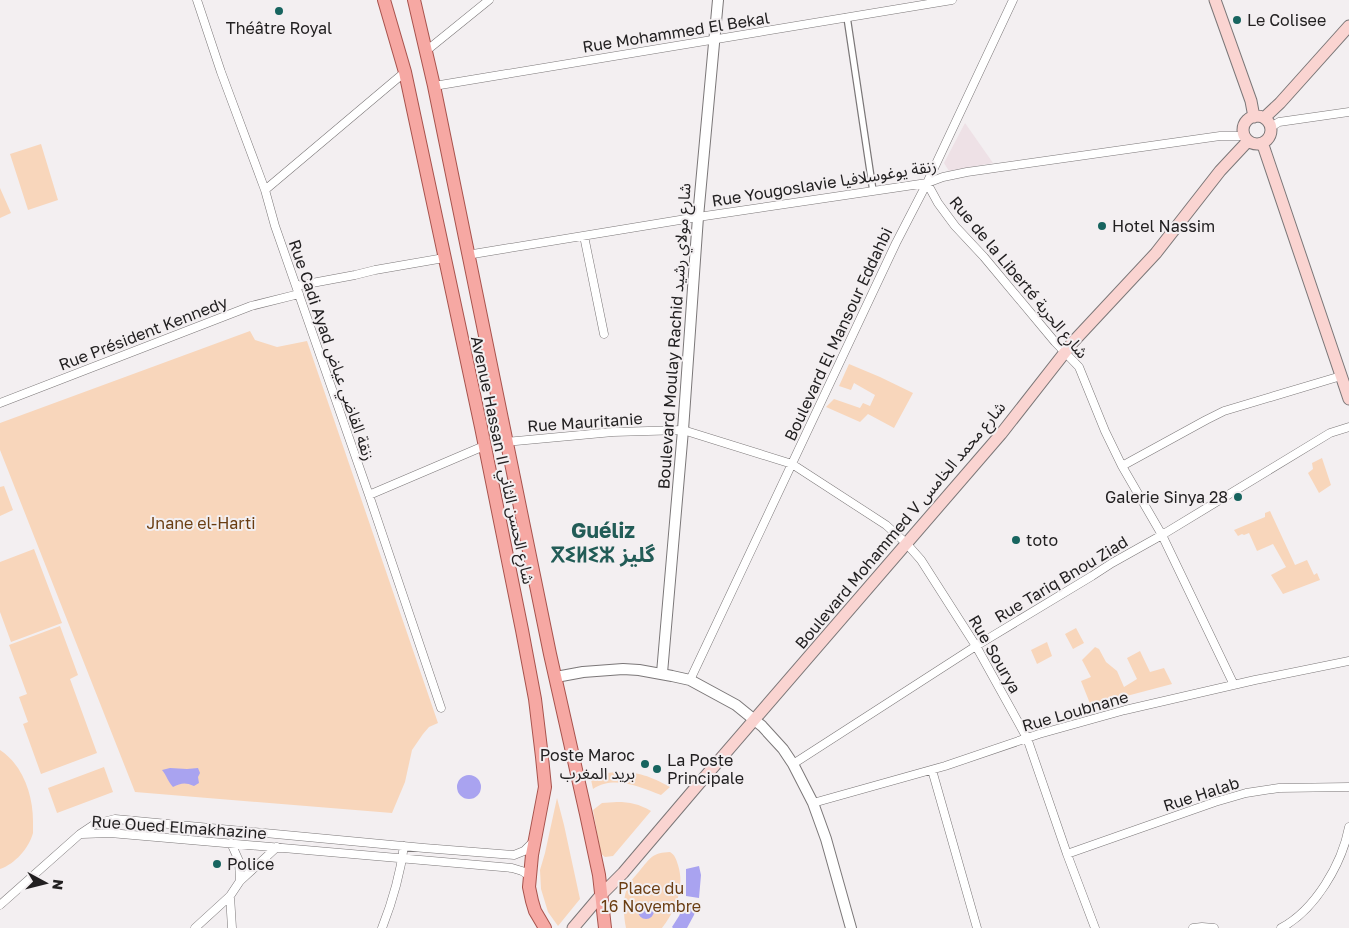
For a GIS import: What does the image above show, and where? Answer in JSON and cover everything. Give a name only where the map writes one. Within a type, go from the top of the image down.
[{"type":"main road","name":"Avenue Hassan II شارع الحسن الثاني","points":[[384,0],[404,72],[444,258],[522,630],[538,722],[545,787],[531,862],[530,887],[535,912],[545,928]]},
{"type":"main road","name":"Avenue Hassan II شارع الحسن الثاني","points":[[414,0],[434,86],[550,654],[586,814],[602,894],[605,928]]},
{"type":"main road","points":[[1215,0],[1251,101],[1263,120],[1271,134],[1264,143],[1254,144],[1246,139],[1243,132],[1247,120],[1263,120],[1349,26]]},
{"type":"main road","name":"Boulevard Mohammed V شارع محمد الخامس","points":[[573,928],[602,894],[624,873],[1001,434],[1073,342],[1156,253],[1246,139]]},
{"type":"main road","points":[[1260,144],[1264,148],[1349,399]]},
{"type":"street","name":"Rue Cadi Ayad زنقة القاضي عياض","points":[[197,0],[220,72],[265,190],[275,226],[441,708]]},
{"type":"street","points":[[426,51],[489,0]]},
{"type":"street","name":"Boulevard Moulay Rachid شارع مولاي رشيد","points":[[662,674],[698,217],[718,0]]},
{"type":"street","name":"Rue Mohammed El Bekal","points":[[434,86],[952,0]]},
{"type":"street","name":"Boulevard El Mansour Eddahbi","points":[[690,680],[896,243],[927,183],[1014,0]]},
{"type":"street","points":[[847,17],[873,190]]},
{"type":"street","points":[[265,190],[404,72]]},
{"type":"street","points":[[1263,120],[1279,122],[1349,112]]},
{"type":"street","name":"Rue Yougoslavie زنقة يوغوسلافيا","points":[[468,255],[698,217],[927,183],[943,177],[967,172],[1220,136],[1246,139]]},
{"type":"street","name":"Rue de la Liberté شارع الحرية","points":[[927,183],[938,204],[955,226],[1079,367],[1105,431],[1122,466],[1162,535],[1234,685]]},
{"type":"street","points":[[584,236],[604,334]]},
{"type":"street","points":[[297,290],[375,270],[444,258]]},
{"type":"street","name":"Rue Président Kennedy","points":[[0,403],[297,290]]},
{"type":"street","points":[[1122,466],[1224,411],[1341,376]]},
{"type":"street","name":"Rue Tariq Bnou Ziad","points":[[793,764],[976,646],[1112,563],[1162,535],[1330,433],[1349,427]]},
{"type":"street","name":"Rue Mauritanie","points":[[506,442],[613,432],[682,430],[792,464],[886,525],[906,543]]},
{"type":"street","points":[[369,495],[484,446]]},
{"type":"street","name":"Rue Sourya","points":[[906,543],[921,560],[976,646],[1027,738],[1095,928]]},
{"type":"street","name":"Rue Loubnane","points":[[813,803],[932,770],[1027,738],[1125,710],[1255,680],[1349,662]]},
{"type":"street","points":[[556,677],[583,672],[623,669],[639,670],[690,680],[742,709],[762,726],[772,735],[793,764],[813,803],[826,839],[851,928]]},
{"type":"street","points":[[932,770],[977,928]]},
{"type":"street","name":"Rue Halab","points":[[1067,854],[1246,793],[1279,788],[1349,787]]},
{"type":"street","name":"Rue Oued Elmakhazine","points":[[80,834],[95,824],[115,819],[514,855],[524,851],[535,840]]},
{"type":"street","points":[[1281,928],[1299,917],[1320,893],[1342,852],[1349,827]]},
{"type":"street","name":"Rue Oued Elmakhazine","points":[[80,834],[110,833],[512,868],[530,876]]},
{"type":"street","points":[[0,905],[80,834]]},
{"type":"street","points":[[231,843],[239,861],[240,881]]},
{"type":"street","points":[[382,928],[400,872],[404,846]]},
{"type":"street","points":[[195,928],[230,896],[240,881],[277,847]]},
{"type":"street","points":[[230,896],[232,928]]},
{"type":"street","points":[[1193,928],[1202,926],[1214,928]]},
{"type":"shaded area","points":[[965,123],[993,163],[949,171],[944,163]]},
{"type":"shaded area","points":[[170,768],[198,768],[200,773],[198,777],[199,783],[194,786],[183,784],[173,787],[162,770]]},
{"type":"shaded area","points":[[469,775],[477,779],[481,787],[477,795],[469,799],[461,795],[457,787],[461,779]]},
{"type":"shaded area","name":"Place du 16 Novembre","points":[[699,866],[701,875],[699,898],[686,896],[686,869]]},
{"type":"shaded area","points":[[643,903],[649,903],[654,908],[652,917],[643,919],[638,914],[638,908]]},
{"type":"shaded area","name":"Place du 16 Novembre","points":[[685,903],[697,906],[694,915],[687,928],[673,928],[672,927]]},
{"type":"green space","points":[[41,144],[58,200],[28,210],[10,154]]},
{"type":"green space","points":[[0,188],[11,213],[0,218]]},
{"type":"green space","name":"Jnane el-Harti","points":[[250,331],[255,340],[277,347],[307,341],[438,723],[429,727],[412,750],[405,782],[392,813],[135,792],[0,450],[0,423]]},
{"type":"green space","points":[[849,364],[913,393],[894,428],[868,414],[860,422],[826,407],[834,399],[860,408],[863,403],[870,406],[875,395],[854,383],[851,390],[839,386]]},
{"type":"green space","points":[[1322,458],[1331,485],[1319,493],[1308,473],[1313,469],[1312,463]]},
{"type":"green space","points":[[4,486],[13,510],[0,516],[0,487]]},
{"type":"green space","points":[[1270,511],[1295,565],[1307,560],[1314,575],[1317,573],[1320,580],[1283,594],[1271,575],[1286,567],[1273,544],[1257,551],[1249,533],[1238,536],[1234,530],[1265,517],[1265,513]]},
{"type":"green space","points":[[34,549],[62,623],[11,642],[0,612],[0,562]]},
{"type":"green space","points":[[60,626],[78,675],[70,679],[97,753],[41,774],[23,724],[28,722],[19,697],[27,694],[9,645]]},
{"type":"green space","points":[[1076,628],[1084,643],[1073,649],[1065,634]]},
{"type":"green space","points":[[1047,642],[1052,656],[1037,664],[1031,650]]},
{"type":"green space","points":[[1095,647],[1099,649],[1106,662],[1117,671],[1124,687],[1137,679],[1127,658],[1140,651],[1150,672],[1164,668],[1172,684],[1119,698],[1093,711],[1081,681],[1091,677],[1082,660]]},
{"type":"green space","points":[[0,750],[8,756],[21,772],[29,791],[33,811],[33,833],[21,855],[6,867],[0,869]]},
{"type":"green space","points":[[104,767],[113,792],[57,813],[48,788]]},
{"type":"green space","points":[[616,772],[644,775],[670,787],[661,795],[636,786],[618,783],[601,785],[593,789],[590,775]]},
{"type":"green space","name":"Place du 16 Novembre","points":[[557,798],[580,899],[558,926],[548,912],[541,889],[540,870]]},
{"type":"green space","name":"Place du 16 Novembre","points":[[602,803],[634,804],[651,811],[613,856],[605,857],[601,854],[593,810]]},
{"type":"green space","name":"Place du 16 Novembre","points":[[670,852],[677,861],[680,873],[680,890],[671,914],[662,928],[626,928],[624,904],[628,886],[651,858],[656,854]]},
{"type":"place","name":"Théâtre Royal","points":[[279,11]]},
{"type":"place","name":"Le Colisee","points":[[1237,20]]},
{"type":"place","name":"Hotel Nassim","points":[[1102,226]]},
{"type":"place","name":"Galerie Sinya 28","points":[[1238,497]]},
{"type":"place","name":"toto","points":[[1016,540]]},
{"type":"place","name":"Poste Maroc بريد المغرب","points":[[645,764]]},
{"type":"place","name":"La Poste Principale","points":[[657,769]]},
{"type":"place","name":"Police","points":[[217,864]]},
{"type":"district","name":"Guéliz ⴳⵉⵍⵉⵣ گليز","points":[[603,542]]}]
